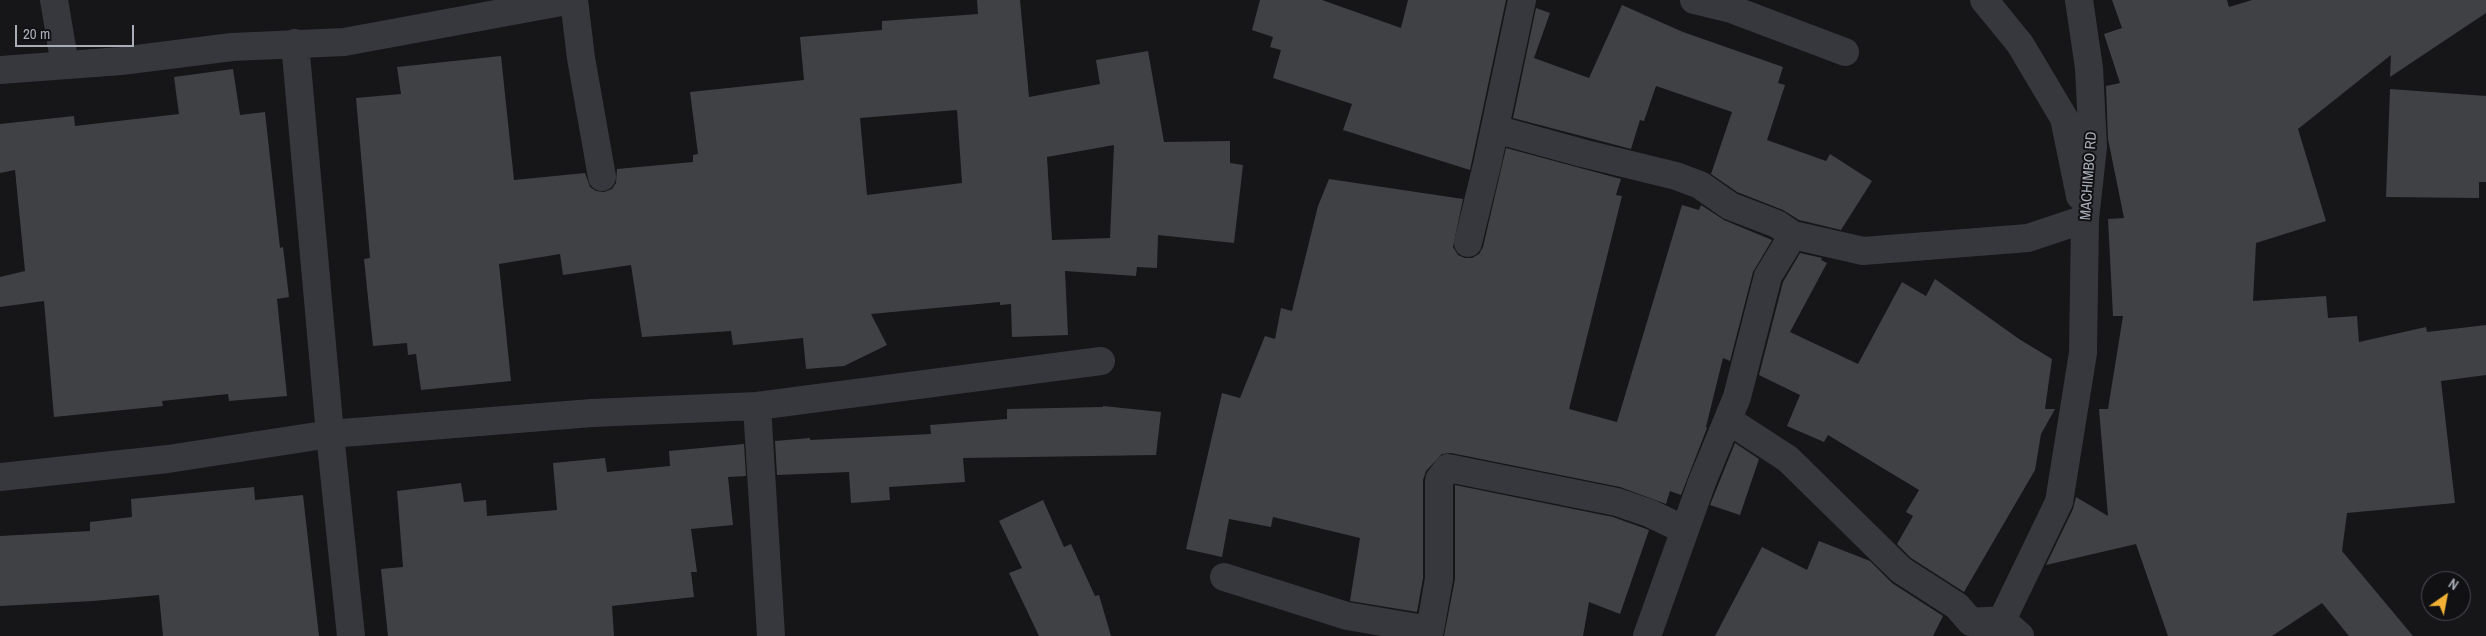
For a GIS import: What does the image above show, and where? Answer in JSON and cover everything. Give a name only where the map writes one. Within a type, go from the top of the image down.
[{"type":"street","points":[[54,0],[65,65]]},
{"type":"street","points":[[0,70],[121,61],[232,47],[344,42],[573,0],[602,177]]},
{"type":"street","points":[[1468,243],[1495,129],[1522,0]]},
{"type":"street","points":[[1694,0],[1731,9],[1845,52]]},
{"type":"street","points":[[1495,129],[1676,176],[1700,185],[1730,206],[1777,224],[1793,234],[1863,251],[2028,238],[2085,219],[2064,118],[2020,44],[1984,0]]},
{"type":"street","name":"MACHIMBO RD","points":[[2004,631],[2059,502],[2084,354],[2085,219],[2094,147],[2089,68],[2079,0]]},
{"type":"street","points":[[295,43],[330,434],[352,636]]},
{"type":"street","points":[[1647,636],[1702,482],[1737,397],[1768,276],[1793,234]]},
{"type":"street","points":[[0,477],[168,459],[330,434],[592,413],[757,406],[1101,361]]},
{"type":"street","points":[[757,406],[772,636]]},
{"type":"street","points":[[1728,420],[1788,459],[1900,570],[1957,606],[1970,622],[2004,631]]},
{"type":"street","points":[[1224,577],[1346,616],[1430,630],[1439,579],[1440,480],[1448,468],[1617,502],[1649,512],[1685,530]]},
{"type":"building","points":[[977,0],[1020,0],[1029,97],[1100,84],[1096,60],[1148,51],[1164,142],[1230,141],[1230,163],[1243,165],[1234,243],[1158,235],[1157,268],[1137,267],[1136,276],[1065,271],[1068,335],[1012,337],[1011,304],[1000,305],[1000,302],[871,314],[887,345],[844,366],[806,369],[803,338],[733,345],[731,331],[642,337],[631,265],[563,275],[560,254],[499,264],[511,381],[421,390],[416,354],[408,355],[407,343],[373,346],[364,259],[370,258],[356,98],[401,94],[397,67],[501,56],[514,180],[585,173],[590,187],[596,191],[604,192],[612,189],[616,183],[617,169],[693,162],[693,155],[698,154],[690,92],[804,80],[800,37],[882,30],[882,21],[978,14]],"holes":[[[957,110],[962,183],[867,195],[860,118]],[[1114,145],[1110,238],[1052,240],[1047,157]]]},
{"type":"building","points":[[1260,0],[1322,0],[1401,28],[1408,0],[1506,0],[1470,170],[1343,130],[1352,104],[1273,78],[1281,50],[1270,47],[1273,37],[1252,30]]},
{"type":"building","points":[[2112,0],[2227,0],[2229,7],[2252,0],[2486,0],[2486,13],[2390,77],[2391,55],[2298,129],[2326,221],[2256,243],[2253,301],[2326,296],[2328,318],[2357,316],[2359,342],[2426,327],[2427,332],[2486,325],[2486,375],[2441,381],[2455,503],[2347,513],[2342,551],[2413,636],[2349,636],[2322,603],[2272,636],[2168,636],[2136,544],[2046,565],[2073,509],[2076,497],[2108,516],[2099,409],[2108,409],[2123,316],[2113,316],[2108,219],[2124,218],[2108,139],[2106,86],[2120,83],[2104,34],[2122,28]]},
{"type":"building","points":[[1622,5],[1683,32],[1783,67],[1778,83],[1785,85],[1767,140],[1826,161],[1830,154],[1872,181],[1841,230],[1799,220],[1783,210],[1737,192],[1711,174],[1732,112],[1656,86],[1644,121],[1640,120],[1631,149],[1513,118],[1536,8],[1550,13],[1534,58],[1589,78]]},
{"type":"building","points":[[233,69],[240,115],[265,112],[280,248],[283,247],[289,297],[277,299],[287,396],[229,401],[228,394],[162,401],[163,406],[54,417],[44,301],[0,307],[0,277],[25,271],[15,170],[0,173],[0,124],[74,116],[75,126],[179,114],[174,77]]},
{"type":"building","points":[[2390,89],[2486,96],[2486,182],[2479,182],[2479,198],[2386,197]]},
{"type":"building","points":[[1506,148],[1621,179],[1616,195],[1622,196],[1569,409],[1617,422],[1682,205],[1699,210],[1701,205],[1724,220],[1772,240],[1753,272],[1730,361],[1723,358],[1707,428],[1681,495],[1670,491],[1666,504],[1620,487],[1451,453],[1442,454],[1426,471],[1423,480],[1423,578],[1417,612],[1350,601],[1360,538],[1273,517],[1271,527],[1229,519],[1222,557],[1186,549],[1222,393],[1240,398],[1265,336],[1275,339],[1281,308],[1292,311],[1318,206],[1329,179],[1463,199],[1453,247],[1458,255],[1472,258],[1479,254],[1483,247]]},
{"type":"building","points":[[1800,253],[1822,258],[1821,260],[1827,263],[1790,332],[1858,364],[1902,282],[1926,296],[1935,279],[2019,339],[2052,359],[2045,409],[2055,409],[2041,434],[2035,470],[1964,592],[1911,558],[1897,544],[1913,516],[1906,512],[1919,490],[1828,435],[1824,442],[1787,426],[1800,395],[1759,375],[1783,282]]},
{"type":"building","points":[[1103,406],[1161,412],[1156,455],[963,458],[965,482],[889,487],[890,500],[851,503],[849,472],[777,475],[775,441],[931,434],[930,425],[1007,419],[1007,409]]},
{"type":"building","points":[[1735,443],[1759,459],[1740,515],[1710,505]]},
{"type":"building","points":[[744,444],[746,476],[728,477],[733,525],[691,529],[697,572],[691,572],[694,597],[612,606],[614,636],[388,636],[381,569],[403,567],[397,491],[461,483],[464,502],[486,500],[487,516],[557,510],[553,463],[605,458],[607,472],[670,466],[669,451]]},
{"type":"building","points":[[1455,485],[1613,517],[1649,530],[1620,614],[1589,602],[1583,636],[1444,636],[1455,579]]},
{"type":"building","points":[[254,487],[255,500],[303,495],[319,636],[163,636],[159,595],[0,606],[0,536],[90,531],[90,522],[132,517],[131,499]]},
{"type":"building","points":[[1043,500],[1064,547],[1071,544],[1095,596],[1099,595],[1111,636],[1039,636],[1009,573],[1022,568],[999,521]]},
{"type":"building","points":[[1819,541],[1870,561],[1892,583],[1943,616],[1933,636],[1715,636],[1762,547],[1807,570]]}]
